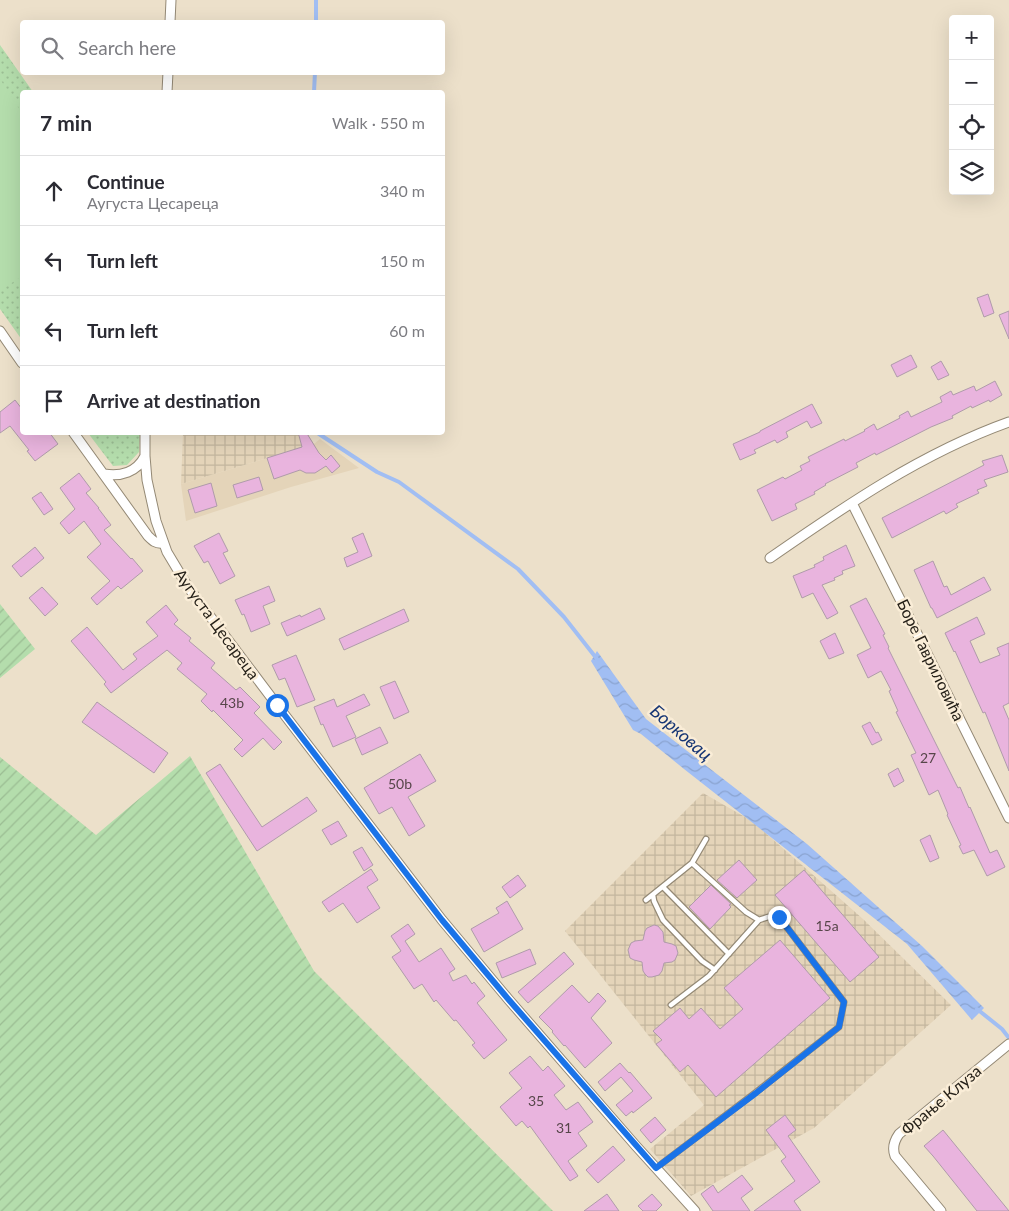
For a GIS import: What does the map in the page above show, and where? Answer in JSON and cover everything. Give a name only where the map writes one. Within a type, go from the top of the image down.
[{"type":"street","points":[[170,20],[171,0]]},
{"type":"street","points":[[167,90],[168,75]]},
{"type":"street","points":[[0,331],[20,360]]},
{"type":"street","points":[[770,558],[830,516],[899,475],[944,450],[1009,422]]},
{"type":"street","points":[[75,435],[148,536],[154,542],[159,544],[163,542]]},
{"type":"street","name":"Аугуста Цесареца","points":[[145,435],[145,456],[152,503],[160,534],[173,564],[188,587],[442,920],[509,1000],[695,1211]]},
{"type":"street","points":[[104,474],[117,475],[130,472],[145,456]]},
{"type":"street","name":"Боре Гавриловића","points":[[852,503],[1009,818]]},
{"type":"street","name":"Фрање Клуза","points":[[941,1211],[895,1156],[896,1139],[899,1134],[1009,1044]]},
{"type":"lane","points":[[646,900],[692,863],[706,838]]},
{"type":"lane","points":[[692,863],[746,912],[760,920]]},
{"type":"lane","points":[[663,886],[729,954]]},
{"type":"lane","points":[[653,895],[663,920],[702,961],[715,970]]},
{"type":"lane","points":[[656,1168],[756,1093],[839,1027],[844,1002],[779,917],[768,917],[760,920],[709,976],[671,1005]]},
{"type":"shaded area","points":[[183,435],[308,435],[314,444],[181,484]]},
{"type":"shaded area","points":[[320,439],[359,468],[291,487],[186,521],[181,484],[314,444]]},
{"type":"shaded area","points":[[703,793],[752,821],[863,919],[951,1005],[814,1128],[691,1196],[650,1149],[704,1105],[565,931]]},
{"type":"green space","points":[[0,45],[32,90],[20,90],[20,337],[0,309]]},
{"type":"green space","points":[[0,79],[20,110],[20,277],[0,291]]},
{"type":"green space","points":[[90,435],[140,435],[139,452],[127,465],[113,466]]},
{"type":"green space","points":[[0,604],[35,649],[0,678]]},
{"type":"green space","points":[[190,756],[314,971],[553,1211],[0,1211],[0,757],[96,835]]},
{"type":"water","points":[[597,651],[646,719],[807,844],[922,946],[984,1008],[972,1020],[907,944],[641,734],[633,730],[591,661]]},
{"type":"building","points":[[988,294],[994,313],[984,317],[977,298]]},
{"type":"building","points":[[1009,311],[1009,339],[999,315]]},
{"type":"building","points":[[911,355],[917,367],[897,377],[891,365]]},
{"type":"building","points":[[941,361],[949,375],[938,380],[931,367]]},
{"type":"building","points":[[995,381],[1002,395],[990,402],[989,400],[972,408],[971,406],[952,416],[953,418],[856,463],[858,467],[825,484],[814,492],[815,494],[795,504],[797,509],[772,521],[757,490],[802,470],[800,466],[810,461],[808,457],[865,431],[874,424],[877,430],[900,418],[899,416],[908,411],[911,417],[942,402],[940,397],[951,391],[953,395],[974,386],[976,391]]},
{"type":"building","points":[[15,400],[20,406],[20,435],[51,435],[58,444],[35,461],[27,451],[29,450],[10,426],[0,433],[0,412]]},
{"type":"building","points":[[812,404],[822,423],[811,428],[807,421],[786,432],[788,437],[777,443],[775,440],[754,450],[756,453],[740,460],[733,444]]},
{"type":"building","points":[[299,435],[308,435],[319,453],[326,460],[331,455],[340,466],[332,473],[326,466],[315,473],[306,473],[300,470],[274,479],[267,458],[302,447]]},
{"type":"building","points":[[1002,455],[1008,472],[984,480],[987,486],[977,490],[979,493],[956,504],[958,507],[946,514],[944,511],[892,538],[882,518],[984,465],[982,461]]},
{"type":"building","points":[[79,473],[91,489],[86,493],[111,525],[104,530],[143,571],[121,589],[118,586],[97,605],[91,598],[110,581],[87,557],[101,544],[84,521],[69,534],[60,523],[75,509],[60,488]]},
{"type":"building","points":[[259,477],[263,490],[237,498],[233,485]]},
{"type":"building","points":[[211,483],[217,506],[195,513],[188,490]]},
{"type":"building","points":[[41,492],[53,509],[44,515],[32,498]]},
{"type":"building","points":[[219,533],[228,551],[223,553],[235,576],[220,584],[208,561],[204,563],[194,546]]},
{"type":"building","points":[[363,533],[372,556],[347,567],[344,558],[358,552],[352,538]]},
{"type":"building","points":[[846,545],[855,566],[842,571],[843,574],[834,578],[835,580],[822,585],[838,613],[827,619],[813,593],[802,598],[793,576],[815,567],[814,565],[824,560],[823,557]]},
{"type":"building","points":[[35,547],[44,558],[21,577],[12,566]]},
{"type":"building","points":[[933,561],[944,587],[947,586],[951,595],[984,577],[991,590],[937,618],[914,570]]},
{"type":"building","points":[[269,586],[275,601],[263,606],[270,624],[251,632],[244,614],[242,615],[235,600]]},
{"type":"building","points":[[42,587],[58,604],[45,616],[29,598]]},
{"type":"building","points":[[866,598],[885,634],[883,635],[888,648],[958,788],[960,787],[970,807],[990,853],[997,850],[1005,867],[987,876],[974,850],[963,854],[938,790],[929,795],[911,755],[916,753],[896,712],[898,711],[889,691],[891,690],[881,671],[868,678],[857,655],[871,648],[850,606]]},
{"type":"building","points":[[166,605],[178,620],[174,624],[191,638],[189,641],[215,663],[211,668],[236,690],[240,687],[260,707],[254,713],[282,742],[274,750],[263,738],[242,757],[234,749],[243,740],[213,710],[212,712],[201,701],[207,694],[177,669],[182,663],[167,650],[111,693],[104,684],[106,682],[71,641],[87,627],[123,670],[137,659],[133,654],[158,636],[146,622]]},
{"type":"building","points":[[320,608],[325,619],[287,636],[281,623],[300,615],[301,617]]},
{"type":"building","points":[[404,609],[409,621],[344,650],[339,639]]},
{"type":"building","points":[[977,617],[985,634],[970,641],[980,663],[1000,655],[997,648],[1009,643],[1009,703],[1003,706],[1009,720],[1009,771],[985,712],[983,713],[945,633]]},
{"type":"building","points":[[835,633],[844,653],[829,659],[820,641]]},
{"type":"building","points":[[296,655],[315,700],[297,707],[285,678],[279,680],[272,665]]},
{"type":"building","points":[[395,681],[409,712],[394,719],[380,687]]},
{"type":"building","points":[[364,694],[370,705],[346,716],[356,737],[333,747],[314,707],[334,699],[337,707]]},
{"type":"building","points":[[97,702],[168,753],[154,773],[82,722]]},
{"type":"building","points":[[870,722],[882,740],[872,745],[862,726]]},
{"type":"building","points":[[380,727],[388,743],[362,755],[355,739]]},
{"type":"building","points":[[420,754],[436,781],[408,797],[425,826],[409,836],[392,807],[379,814],[364,788]]},
{"type":"building","points":[[220,764],[262,827],[307,797],[317,811],[257,851],[206,773]]},
{"type":"building","points":[[898,768],[904,781],[894,787],[888,774]]},
{"type":"building","points":[[338,821],[347,836],[331,845],[322,830]]},
{"type":"building","points":[[930,835],[939,858],[930,862],[920,840]]},
{"type":"building","points":[[362,847],[373,865],[364,871],[353,852]]},
{"type":"building","points":[[739,860],[757,880],[737,898],[717,880]]},
{"type":"building","points":[[371,869],[378,880],[367,887],[380,908],[357,923],[343,903],[329,912],[322,902]]},
{"type":"building","points":[[804,870],[879,957],[850,982],[775,895]]},
{"type":"building","points":[[518,875],[526,886],[510,898],[502,887]]},
{"type":"building","points":[[711,885],[731,904],[729,905],[731,907],[710,929],[689,907]]},
{"type":"building","points":[[507,901],[523,929],[484,952],[471,929],[499,913],[496,908]]},
{"type":"building","points":[[408,924],[415,934],[405,941],[419,962],[441,948],[455,969],[449,973],[453,981],[466,975],[472,984],[474,982],[485,996],[477,1003],[507,1040],[484,1059],[472,1045],[475,1043],[456,1020],[454,1021],[436,1000],[434,1002],[422,984],[414,989],[392,957],[401,951],[391,936]]},
{"type":"building","points":[[654,925],[658,926],[663,932],[664,942],[676,946],[678,953],[675,960],[664,963],[659,975],[648,977],[643,971],[642,962],[630,958],[628,950],[631,943],[643,940],[647,928]]},
{"type":"building","points":[[780,940],[830,998],[716,1097],[688,1065],[680,1072],[656,1044],[662,1040],[653,1031],[680,1008],[689,1019],[701,1008],[720,1029],[743,1009],[724,988]]},
{"type":"building","points":[[530,949],[536,964],[502,978],[496,963]]},
{"type":"building","points":[[564,952],[574,964],[528,1003],[518,992]]},
{"type":"building","points":[[572,985],[589,1003],[598,993],[606,1001],[591,1018],[612,1043],[585,1068],[539,1017]]},
{"type":"building","points":[[530,1056],[543,1071],[548,1066],[565,1086],[554,1095],[566,1110],[578,1102],[593,1122],[578,1133],[587,1146],[568,1161],[578,1176],[570,1181],[530,1126],[528,1128],[522,1121],[516,1126],[500,1107],[522,1088],[509,1073]]},
{"type":"building","points":[[620,1063],[652,1098],[633,1113],[632,1111],[626,1116],[616,1105],[633,1091],[621,1077],[605,1091],[598,1082]]},
{"type":"building","points":[[785,1115],[796,1130],[788,1136],[820,1182],[794,1201],[801,1211],[754,1211],[795,1181],[781,1161],[786,1157],[766,1130]]},
{"type":"building","points":[[655,1117],[666,1130],[651,1143],[640,1130]]},
{"type":"building","points":[[943,1130],[1009,1211],[977,1211],[924,1146]]},
{"type":"building","points":[[613,1146],[625,1160],[598,1183],[586,1170]]},
{"type":"building","points":[[742,1175],[753,1189],[741,1198],[750,1211],[713,1211],[701,1194],[713,1185],[718,1193]]},
{"type":"building","points":[[607,1194],[619,1211],[584,1211]]},
{"type":"building","points":[[652,1194],[662,1205],[656,1211],[643,1211],[638,1206]]},
{"type":"waterway","name":"Борковац","points":[[316,0],[316,20]]},
{"type":"waterway","name":"Борковац","points":[[314,90],[315,75]]},
{"type":"waterway","name":"Борковац","points":[[321,435],[377,472],[399,482],[518,569],[564,617],[597,659]]},
{"type":"waterway","name":"Борковац","points":[[977,1009],[1002,1029],[1009,1038]]},
{"type":"route","points":[[277,705],[469,953],[656,1168],[756,1093],[839,1027],[844,1002],[779,917]]}]
